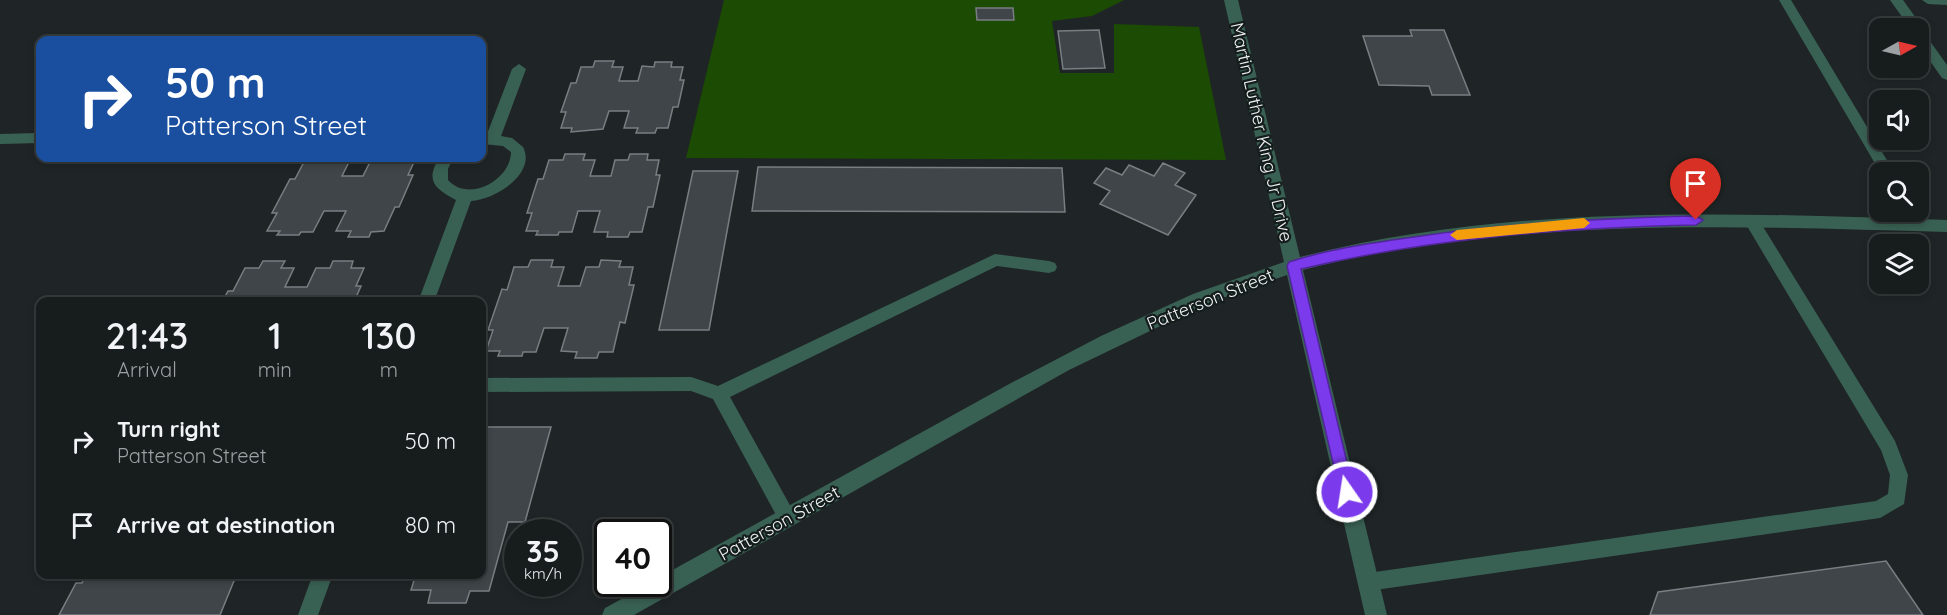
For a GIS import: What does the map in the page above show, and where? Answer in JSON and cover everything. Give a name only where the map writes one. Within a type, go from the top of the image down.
[{"type":"street","name":"Martin Luther King Jr Drive","points":[[1231,0],[1376,615]]},
{"type":"street","name":"Patterson Street","points":[[613,615],[1065,362],[1221,290],[1294,266],[1364,249],[1528,227],[1678,220],[1869,219]]},
{"type":"street","name":"Patterson Street","points":[[1929,222],[1947,226]]},
{"type":"lane","points":[[1785,0],[1881,162]]},
{"type":"lane","points":[[1896,0],[1909,18]]},
{"type":"lane","points":[[1928,0],[1947,1]]},
{"type":"lane","points":[[1929,49],[1947,75]]},
{"type":"lane","points":[[444,162],[439,173],[441,181],[446,188],[455,193],[466,194],[493,189],[514,173],[518,163],[518,154],[513,147],[505,141],[487,139],[519,69]]},
{"type":"lane","points":[[0,139],[36,138]]},
{"type":"lane","points":[[428,297],[466,194]]},
{"type":"lane","points":[[1368,582],[1880,509],[1897,498],[1899,475],[1889,447],[1752,221]]},
{"type":"lane","points":[[719,394],[995,260],[1049,267]]},
{"type":"lane","points":[[486,385],[691,384],[719,394],[788,518]]},
{"type":"lane","points":[[308,615],[321,579]]},
{"type":"green space","points":[[724,0],[1124,0],[1092,16],[1052,21],[1060,73],[1114,73],[1114,24],[1199,27],[1226,160],[686,158]]},
{"type":"building","points":[[976,8],[1013,8],[1014,20],[977,20]]},
{"type":"building","points":[[1099,30],[1105,68],[1063,69],[1058,31]]},
{"type":"building","points":[[1410,30],[1444,30],[1470,95],[1432,95],[1429,86],[1379,85],[1363,36],[1412,36]]},
{"type":"building","points":[[595,61],[614,61],[612,67],[623,67],[619,81],[638,81],[642,66],[654,67],[655,62],[672,62],[671,67],[683,67],[680,80],[684,80],[678,107],[673,107],[668,128],[657,128],[655,133],[636,133],[638,128],[624,128],[629,111],[609,111],[603,129],[571,132],[572,128],[561,128],[566,112],[561,112],[571,83],[576,83],[581,67],[593,67]]},
{"type":"building","points":[[565,154],[585,154],[583,160],[595,160],[590,176],[611,176],[615,160],[628,160],[630,154],[648,154],[647,160],[659,160],[656,175],[660,175],[653,207],[648,207],[642,232],[630,232],[628,237],[607,237],[608,232],[594,232],[600,211],[578,211],[572,232],[559,232],[558,235],[536,235],[538,231],[526,231],[532,213],[527,213],[538,179],[543,179],[549,160],[563,160]]},
{"type":"building","points":[[304,162],[349,162],[342,176],[363,176],[370,162],[414,162],[408,175],[413,175],[399,207],[395,207],[384,231],[371,232],[369,237],[348,237],[351,231],[336,231],[346,211],[324,211],[313,232],[301,232],[299,235],[277,235],[280,231],[267,231],[277,213],[272,213],[290,179],[295,179]]},
{"type":"building","points":[[1163,163],[1185,173],[1175,185],[1196,195],[1168,235],[1100,204],[1110,191],[1094,183],[1106,168],[1122,175],[1129,165],[1154,176]]},
{"type":"building","points":[[758,167],[1062,168],[1065,212],[752,211]]},
{"type":"building","points":[[693,171],[738,171],[709,330],[659,330]]},
{"type":"building","points":[[531,260],[553,260],[551,267],[564,267],[558,286],[580,286],[586,267],[599,267],[601,260],[621,261],[619,267],[633,267],[629,285],[634,285],[625,323],[620,322],[613,352],[599,352],[597,358],[575,358],[577,352],[561,351],[568,328],[544,328],[536,352],[523,352],[522,356],[498,356],[500,351],[486,351],[493,330],[488,330],[502,289],[507,290],[514,267],[528,267]]},
{"type":"building","points":[[263,261],[285,261],[281,268],[294,268],[285,287],[307,287],[316,268],[330,268],[333,261],[353,261],[351,268],[364,268],[356,286],[361,286],[356,297],[225,297],[228,291],[233,291],[245,268],[259,268]]},
{"type":"building","points":[[486,427],[551,427],[526,519],[504,519],[504,537],[489,591],[470,591],[466,603],[428,603],[431,590],[411,590],[414,579],[486,579]]},
{"type":"building","points":[[1886,561],[1923,615],[1650,615],[1658,592]]},
{"type":"building","points":[[84,579],[235,579],[220,615],[59,615],[76,583],[82,583]]},
{"type":"slow traffic","points":[[1457,235],[1584,223]]},
{"type":"route","points":[[1347,492],[1294,266],[1364,249],[1473,233],[1590,223],[1696,220]]}]
